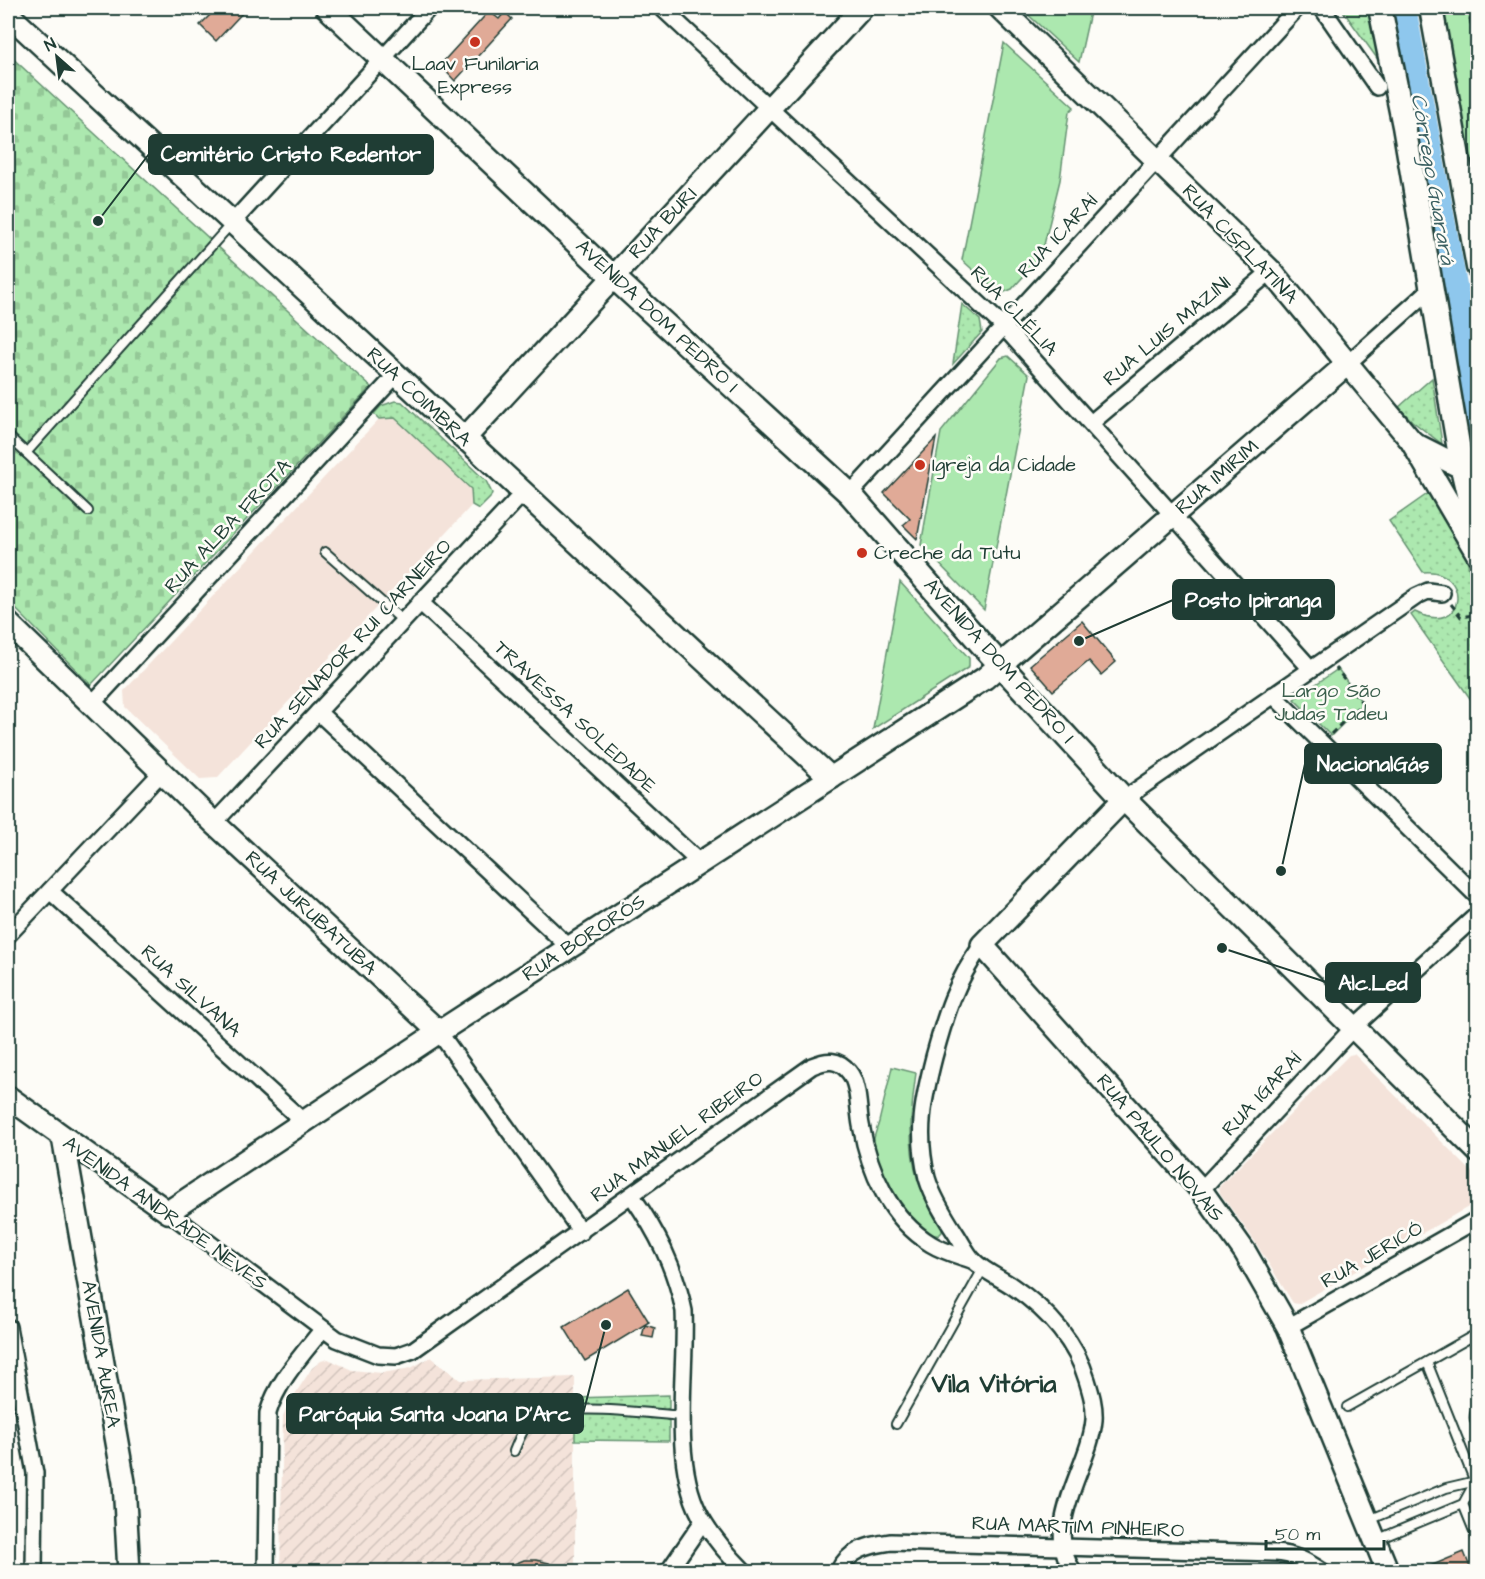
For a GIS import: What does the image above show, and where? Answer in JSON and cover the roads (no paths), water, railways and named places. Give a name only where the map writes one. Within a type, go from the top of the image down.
[{"type":"main road","name":"AVENIDA DOM PEDRO I","points":[[328,8],[613,277],[850,494],[1000,664],[1125,798],[1478,1151]]},
{"type":"main road","points":[[1380,8],[1404,126],[1432,288],[1470,472],[1478,538]]},
{"type":"main road","points":[[1431,8],[1478,267]]},
{"type":"main road","points":[[1413,443],[1478,554]]},
{"type":"street","points":[[232,223],[429,8]]},
{"type":"street","name":"RUA CLÉLIA","points":[[662,8],[1003,326],[1311,669]]},
{"type":"street","name":"RUA BURI","points":[[464,439],[862,8]]},
{"type":"street","name":"RUA CISPLATINA","points":[[1000,8],[1271,271],[1346,365],[1413,443],[1470,472]]},
{"type":"street","name":"RUA ICARAÍ","points":[[850,494],[1298,8]]},
{"type":"street","points":[[1322,8],[1377,87]]},
{"type":"street","name":"RUA COIMBRA","points":[[8,14],[831,778]]},
{"type":"street","name":"RUA LUIS MAZINI","points":[[1091,423],[1271,271]]},
{"type":"street","name":"RUA IMIRIM","points":[[1000,664],[1432,288]]},
{"type":"street","name":"RUA ALBA FROTA","points":[[91,705],[396,375]]},
{"type":"street","name":"RUA SENADOR RUI CARNEIRO","points":[[214,823],[523,493]]},
{"type":"street","points":[[1074,1572],[1063,1548],[1062,1529],[1091,1439],[1094,1419],[1092,1396],[1077,1357],[1053,1319],[979,1264],[942,1211],[930,1186],[924,1155],[921,1119],[923,1100],[954,992],[982,945],[1125,798],[1417,596],[1428,591],[1442,593]]},
{"type":"street","name":"TRAVESSA SOLEDADE","points":[[420,602],[700,863]]},
{"type":"street","name":"RUA JURUBATUBA","points":[[10,632],[440,1032],[581,1232]]},
{"type":"street","name":"RUA BORORÓS","points":[[168,1212],[569,947],[985,678],[1000,664]]},
{"type":"street","points":[[1273,695],[1478,897]]},
{"type":"street","points":[[318,712],[569,947]]},
{"type":"street","points":[[8,935],[161,773]]},
{"type":"street","name":"RUA SILVANA","points":[[50,891],[304,1122]]},
{"type":"street","name":"RUA IGARAÍ","points":[[1202,1190],[1354,1027],[1478,914]]},
{"type":"street","name":"RUA PAULO NOVAIS","points":[[982,945],[1202,1190],[1245,1252],[1288,1327],[1388,1572]]},
{"type":"street","name":"RUA MANUEL RIBEIRO","points":[[322,1330],[337,1340],[378,1355],[396,1356],[413,1350],[812,1066],[824,1061],[835,1061],[850,1072],[870,1160],[879,1184],[894,1209],[932,1245],[979,1264]]},
{"type":"street","name":"AVENIDA ANDRADE NEVES","points":[[8,1097],[168,1212],[322,1330]]},
{"type":"street","name":"AVENIDA ÁUREA","points":[[63,1137],[124,1482],[129,1572]]},
{"type":"street","points":[[632,1196],[663,1245],[680,1289],[685,1337],[683,1449],[692,1493],[703,1521],[745,1572]]},
{"type":"street","name":"RUA JERICÓ","points":[[1288,1327],[1478,1219]]},
{"type":"street","points":[[8,1328],[35,1473],[34,1572]]},
{"type":"street","points":[[266,1572],[268,1413],[272,1400],[280,1387],[322,1330]]},
{"type":"street","points":[[668,1572],[703,1521]]},
{"type":"street","name":"RUA MARTIM PINHEIRO","points":[[838,1572],[843,1563],[862,1548],[891,1542],[1288,1554],[1303,1559],[1323,1572]]},
{"type":"lane","points":[[26,453],[232,223]]},
{"type":"lane","points":[[8,436],[88,511]]},
{"type":"lane","points":[[325,552],[403,621]]},
{"type":"lane","points":[[896,1424],[979,1264]]},
{"type":"lane","points":[[1347,1407],[1478,1333]]},
{"type":"lane","points":[[1427,1362],[1476,1481]]},
{"type":"lane","points":[[1478,1408],[1474,1420],[1478,1427]]},
{"type":"lane","points":[[514,1451],[523,1429],[531,1421],[546,1415],[593,1409],[683,1416]]},
{"type":"lane","points":[[1371,1531],[1446,1488],[1476,1481]]},
{"type":"lane","points":[[1371,1531],[1463,1504],[1476,1481]]},
{"type":"lane","points":[[1463,1504],[1478,1541]]},
{"type":"waterway","name":"Córrego Guarará","points":[[1402,8],[1478,421]]},
{"type":"place","name":"Laav Funilaria Express","points":[[475,42]]},
{"type":"place","name":"Cemitério Cristo Redentor","points":[[98,221]]},
{"type":"place","name":"Igreja da Cidade","points":[[920,465]]},
{"type":"place","name":"Creche da Tutu","points":[[862,553]]},
{"type":"place","name":"Posto Ipiranga","points":[[1079,641]]},
{"type":"place","name":"NacionalGás","points":[[1281,871]]},
{"type":"place","name":"Alc.Led","points":[[1222,948]]},
{"type":"place","name":"Paróquia Santa Joana D'Arc","points":[[606,1325]]},
{"type":"district","name":"Vila Vitória","points":[[994,1384]]},
{"type":"park label","name":"Largo São Judas Tadeu","points":[[1331,702]]}]
